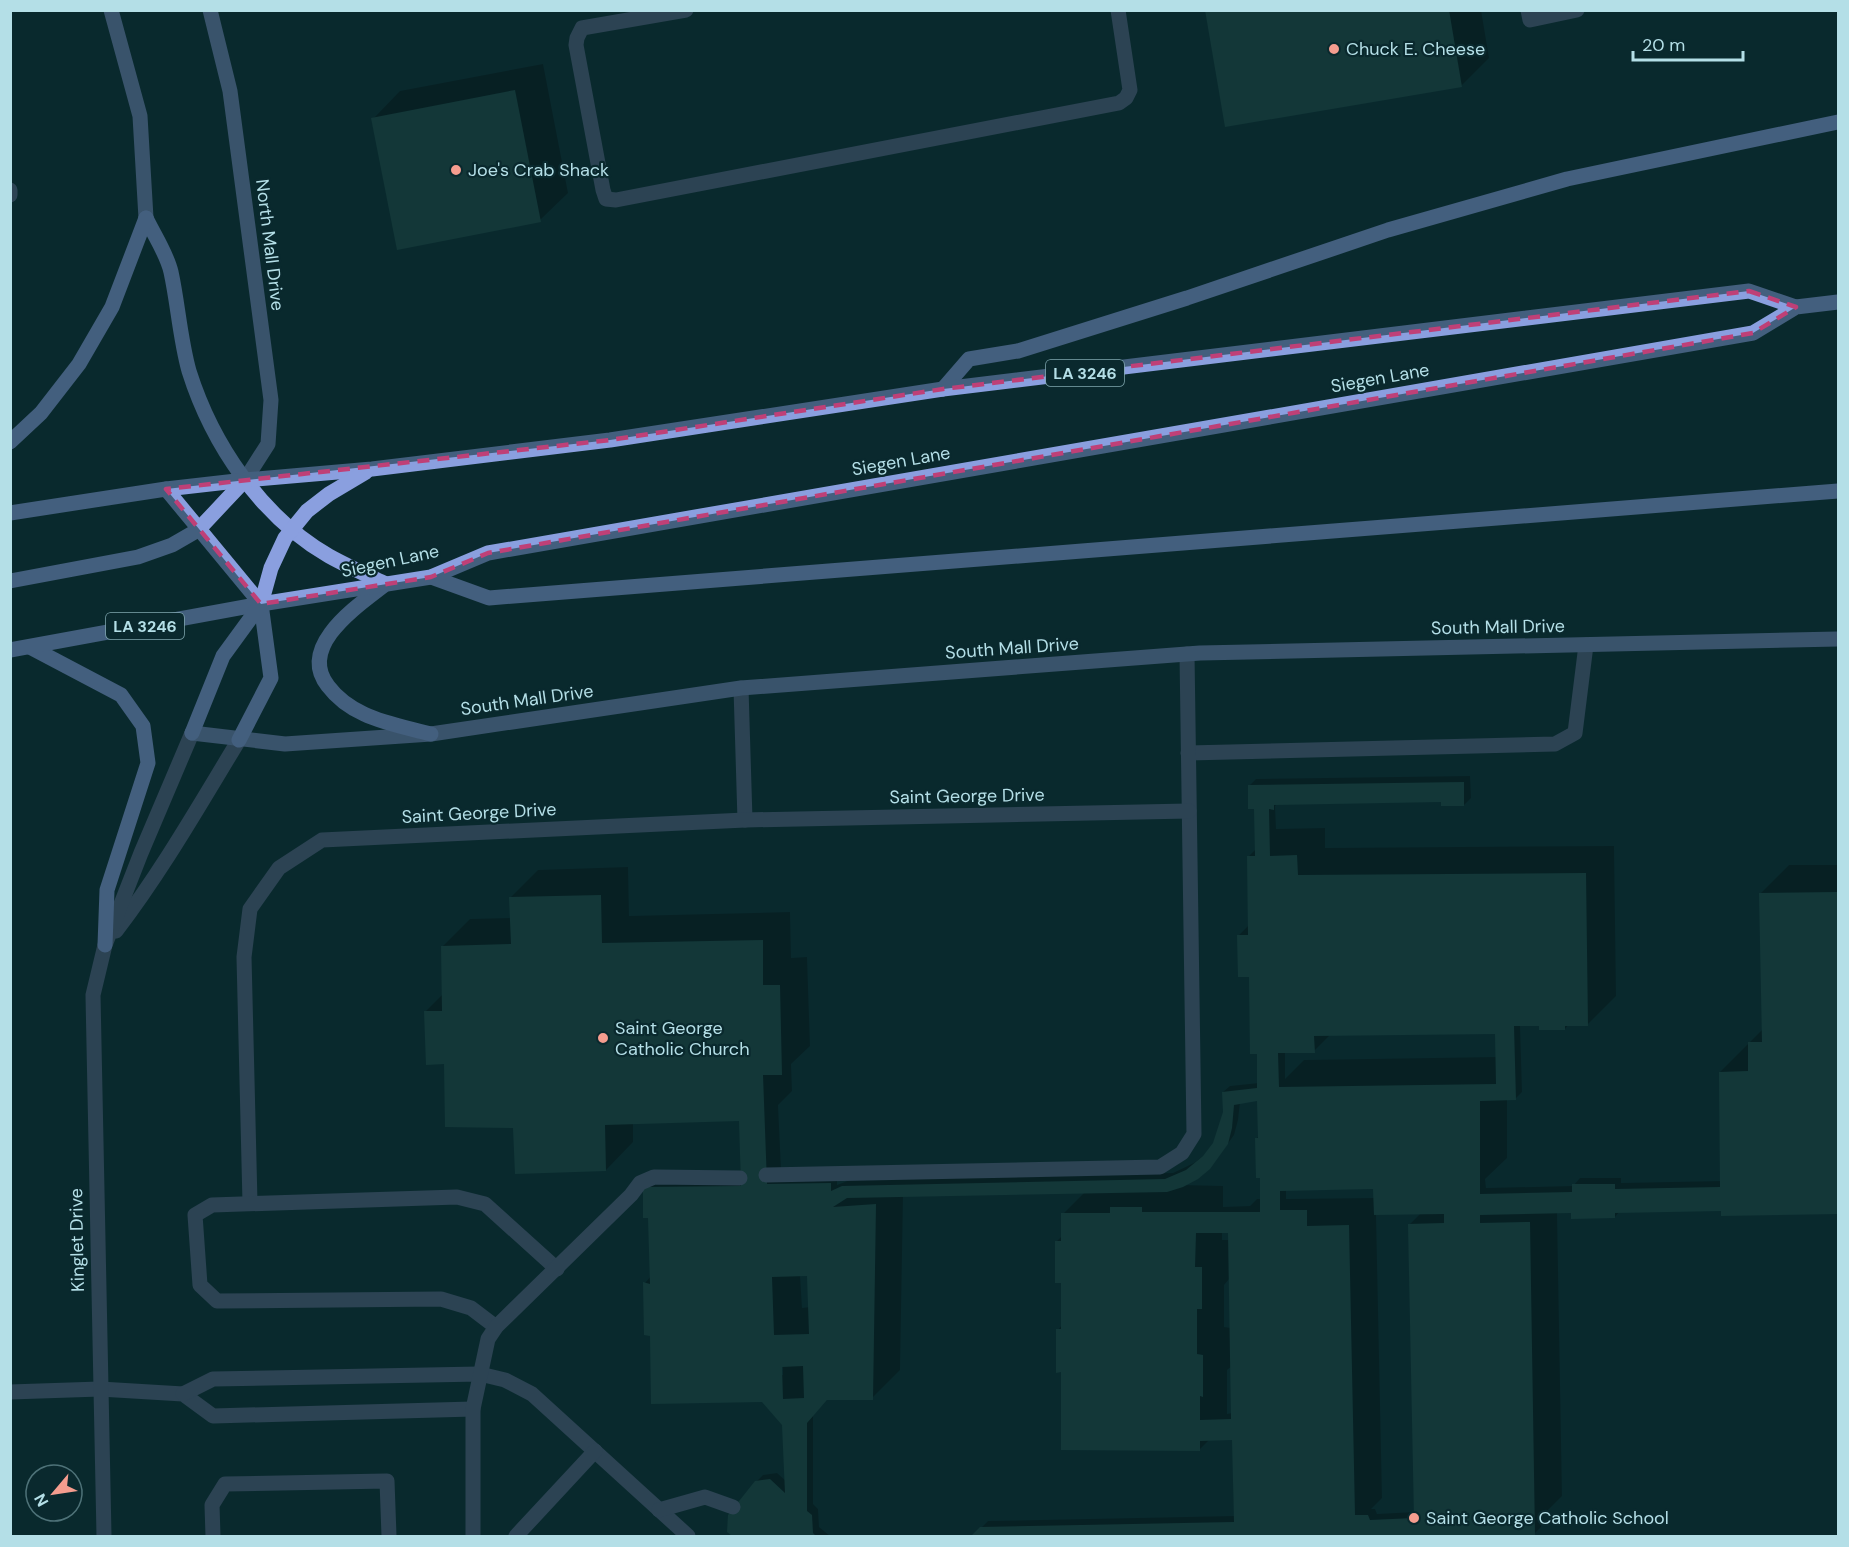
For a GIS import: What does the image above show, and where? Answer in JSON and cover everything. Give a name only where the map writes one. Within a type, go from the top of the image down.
[{"type":"main road","points":[[943,389],[969,359],[1018,351],[1187,298],[1388,230],[1567,179],[1839,122]]},
{"type":"main road","points":[[10,442],[40,413],[79,364],[112,307],[146,218]]},
{"type":"main road","points":[[146,218],[170,269],[189,369],[206,416],[225,450],[245,480],[270,509],[292,529],[327,555],[386,584],[353,609],[338,624],[325,643],[319,656],[320,671],[325,682],[332,692],[366,715],[431,734]]},
{"type":"main road","name":"Siegen Lane","points":[[10,513],[166,489],[372,469],[610,440],[943,389],[1749,291],[1796,307]]},
{"type":"main road","name":"Siegen Lane","points":[[10,650],[261,604],[431,576],[488,553],[1753,333],[1796,307],[1839,302]]},
{"type":"main road","points":[[192,733],[224,656],[261,604],[271,568],[285,538],[307,512],[329,494],[372,469]]},
{"type":"main road","points":[[10,581],[138,558],[172,545],[198,530],[245,480]]},
{"type":"main road","points":[[166,489],[261,604],[271,678],[239,740]]},
{"type":"main road","points":[[431,576],[489,598],[1839,491]]},
{"type":"main road","points":[[30,647],[121,695],[143,726],[148,763],[107,890],[105,945]]},
{"type":"street","points":[[111,10],[140,116],[146,218]]},
{"type":"street","name":"North Mall Drive","points":[[210,10],[230,91],[271,400],[268,444],[245,480]]},
{"type":"street","points":[[686,10],[626,16],[582,28],[577,38],[576,45],[606,199],[616,200],[1119,103],[1126,98],[1130,90],[1118,10]]},
{"type":"street","points":[[1528,10],[1530,20],[1577,10]]},
{"type":"street","points":[[10,189],[10,195]]},
{"type":"street","name":"South Mall Drive","points":[[192,733],[285,744],[431,734],[741,688],[1187,654],[1839,639]]},
{"type":"street","points":[[1188,753],[1555,744],[1575,733],[1586,645]]},
{"type":"street","points":[[766,1175],[1160,1167],[1182,1153],[1194,1134],[1187,654]]},
{"type":"street","points":[[741,688],[745,820]]},
{"type":"street","name":"Kinglet Drive","points":[[104,1536],[93,994],[105,945],[192,733]]},
{"type":"street","name":"Kinglet Drive","points":[[105,945],[167,858],[239,740]]},
{"type":"street","name":"Saint George Drive","points":[[250,1203],[244,957],[250,909],[279,868],[322,840],[745,820],[1189,811]]},
{"type":"street","points":[[473,1536],[473,1409],[488,1339],[496,1327],[631,1195],[640,1183],[654,1177],[740,1178]]},
{"type":"street","points":[[496,1327],[471,1308],[441,1299],[217,1301],[200,1285],[195,1215],[212,1204],[457,1197],[485,1204],[557,1269]]},
{"type":"street","points":[[10,1392],[100,1389],[183,1394],[213,1380],[480,1374],[506,1380],[532,1394],[659,1510],[671,1531],[688,1536]]},
{"type":"street","points":[[183,1394],[213,1416],[473,1409]]},
{"type":"street","points":[[516,1536],[595,1451]]},
{"type":"street","points":[[213,1536],[213,1505],[225,1484],[387,1481],[389,1536]]},
{"type":"street","points":[[659,1510],[705,1497],[733,1507]]},
{"type":"highlighted area","points":[[1749,291],[1796,307],[1753,333],[488,553],[431,577],[261,604],[166,489],[610,440],[943,389]]},
{"type":"building","name":"Chuck E. Cheese","points":[[1205,10],[1449,10],[1462,87],[1225,127]]},
{"type":"building","name":"Joe's Crab Shack","points":[[515,90],[541,222],[397,250],[371,118]]},
{"type":"building","points":[[1464,782],[1464,806],[1441,806],[1441,802],[1274,805],[1274,810],[1269,809],[1270,856],[1297,855],[1298,875],[1586,873],[1588,1026],[1565,1026],[1565,1030],[1539,1030],[1539,1026],[1514,1026],[1516,1100],[1480,1101],[1480,1194],[1572,1192],[1572,1184],[1615,1184],[1615,1189],[1720,1187],[1719,1072],[1748,1071],[1748,1042],[1762,1042],[1759,893],[1838,892],[1838,1214],[1721,1216],[1721,1211],[1615,1213],[1615,1218],[1571,1219],[1571,1213],[1480,1215],[1480,1223],[1530,1222],[1535,1536],[971,1536],[980,1527],[1234,1522],[1232,1440],[1200,1441],[1200,1451],[1061,1450],[1061,1372],[1056,1373],[1056,1329],[1061,1329],[1061,1283],[1055,1283],[1055,1241],[1061,1241],[1061,1213],[1110,1213],[1110,1207],[1142,1207],[1142,1212],[1260,1212],[1260,1178],[1256,1178],[1257,1101],[1234,1105],[1228,1144],[1210,1169],[1198,1179],[1167,1192],[847,1198],[833,1207],[876,1204],[873,1400],[827,1400],[807,1423],[807,1511],[812,1515],[813,1533],[816,1536],[732,1536],[727,1532],[728,1515],[755,1481],[770,1479],[785,1493],[782,1425],[762,1402],[651,1404],[650,1336],[644,1335],[643,1282],[650,1284],[648,1218],[643,1218],[643,1187],[741,1186],[739,1121],[605,1125],[606,1171],[515,1174],[513,1128],[445,1127],[444,1064],[426,1065],[424,1011],[442,1011],[441,946],[511,944],[509,897],[601,895],[602,943],[763,940],[763,985],[780,985],[782,1075],[763,1075],[767,1184],[831,1183],[831,1191],[842,1186],[1165,1179],[1186,1170],[1203,1156],[1213,1143],[1223,1112],[1222,1092],[1257,1088],[1257,1054],[1250,1054],[1249,977],[1238,977],[1237,935],[1248,935],[1247,856],[1255,856],[1254,809],[1248,809],[1248,785]],"holes":[[[1495,1034],[1496,1084],[1279,1087],[1278,1053],[1315,1053],[1314,1036]],[[1373,1189],[1374,1215],[1444,1214],[1444,1223],[1408,1224],[1414,1518],[1370,1520],[1368,1515],[1355,1515],[1349,1225],[1307,1226],[1307,1210],[1280,1210],[1280,1191]],[[1196,1233],[1228,1233],[1231,1419],[1200,1420],[1200,1396],[1203,1397],[1203,1355],[1197,1354],[1197,1309],[1202,1309],[1202,1267],[1195,1267]],[[807,1276],[809,1334],[774,1335],[772,1277]],[[803,1366],[804,1398],[783,1399],[782,1367]]]},
{"type":"place","name":"Chuck E. Cheese","points":[[1334,49]]},
{"type":"place","name":"Joe's Crab Shack","points":[[456,170]]},
{"type":"place","name":"Saint George Catholic Church","points":[[603,1038]]},
{"type":"place","name":"Saint George Catholic School","points":[[1414,1518]]}]
